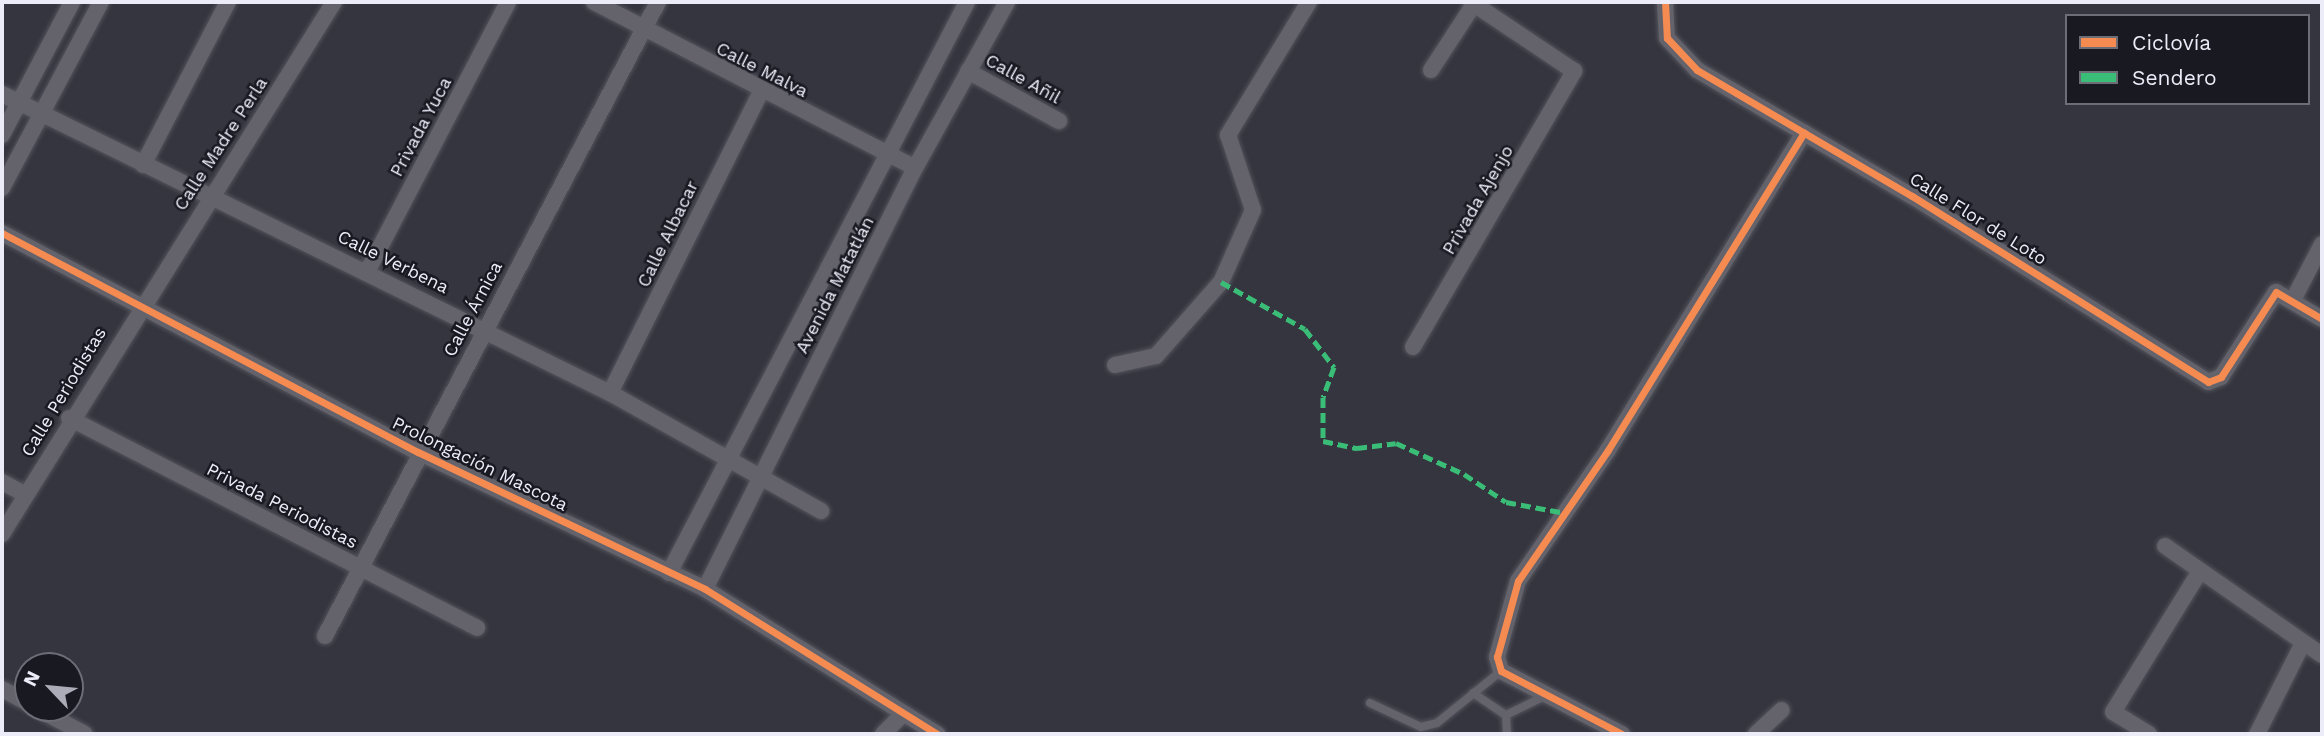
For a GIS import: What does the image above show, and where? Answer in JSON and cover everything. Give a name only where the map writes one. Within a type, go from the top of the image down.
[{"type":"street","points":[[2,135],[72,2]]},
{"type":"street","points":[[2,188],[101,2]]},
{"type":"street","points":[[142,165],[228,2]]},
{"type":"street","name":"Calle Madre Perla","points":[[142,309],[209,194],[334,2]]},
{"type":"street","name":"Privada Yuca","points":[[368,271],[508,2]]},
{"type":"street","name":"Calle Malva","points":[[594,2],[760,93],[915,168]]},
{"type":"street","name":"Calle Árnica","points":[[325,636],[418,452],[658,2]]},
{"type":"street","name":"Avenida Matatlán","points":[[669,573],[884,153],[967,2]]},
{"type":"street","name":"Avenida Matatlán","points":[[705,589],[915,168],[1007,2]]},
{"type":"street","points":[[1115,365],[1156,356],[1170,344],[1221,282],[1249,229],[1253,210],[1228,135],[1309,2]]},
{"type":"street","name":"Calle Flor de Loto","points":[[1665,2],[1667,38],[1697,70],[2208,382],[2221,376],[2276,292],[2293,300]]},
{"type":"street","points":[[1431,70],[1472,3]]},
{"type":"street","name":"Privada Ajenjo","points":[[1413,347],[1574,71],[1472,3]]},
{"type":"street","name":"Calle Añil","points":[[968,71],[1059,121]]},
{"type":"street","name":"Calle Verbena","points":[[2,93],[40,116],[368,271],[610,393],[821,511]]},
{"type":"street","name":"Calle Albacar","points":[[610,393],[760,93]]},
{"type":"street","points":[[1622,734],[1501,671],[1497,657],[1511,602],[1531,555],[1608,450],[1804,133]]},
{"type":"street","name":"Prolongación Mascota","points":[[2,233],[418,452],[705,589],[902,715],[937,734]]},
{"type":"street","points":[[2322,244],[2293,300],[2322,318]]},
{"type":"street","name":"Calle Periodistas","points":[[2,534],[69,418],[142,309]]},
{"type":"street","name":"Privada Periodistas","points":[[69,418],[477,628]]},
{"type":"street","points":[[2,482],[25,494]]},
{"type":"street","points":[[2165,546],[2302,645],[2322,655]]},
{"type":"street","points":[[2149,734],[2113,712],[2199,573]]},
{"type":"street","points":[[2257,734],[2302,645]]},
{"type":"street","points":[[1756,734],[1782,710]]},
{"type":"street","points":[[883,734],[902,715]]},
{"type":"street","points":[[62,722],[85,734]]},
{"type":"lane","points":[[1370,703],[1422,727],[1437,723],[1501,671]]},
{"type":"lane","points":[[1473,693],[1506,715]]},
{"type":"lane","points":[[1506,715],[1545,696]]},
{"type":"lane","points":[[1506,715],[1507,734]]},
{"type":"marked path","points":[[1221,282],[1305,329],[1334,367],[1323,397],[1323,441],[1357,448],[1396,443],[1464,474],[1506,502],[1560,512]]},
{"type":"cycle path","points":[[1665,2],[1667,38],[1697,70],[1912,196],[2208,382],[2221,377],[2276,292],[2322,319]]},
{"type":"cycle path","points":[[1622,734],[1501,671],[1497,657],[1518,581],[1608,450],[1804,133]]},
{"type":"cycle path","points":[[2,233],[418,452],[705,589],[937,734]]}]
